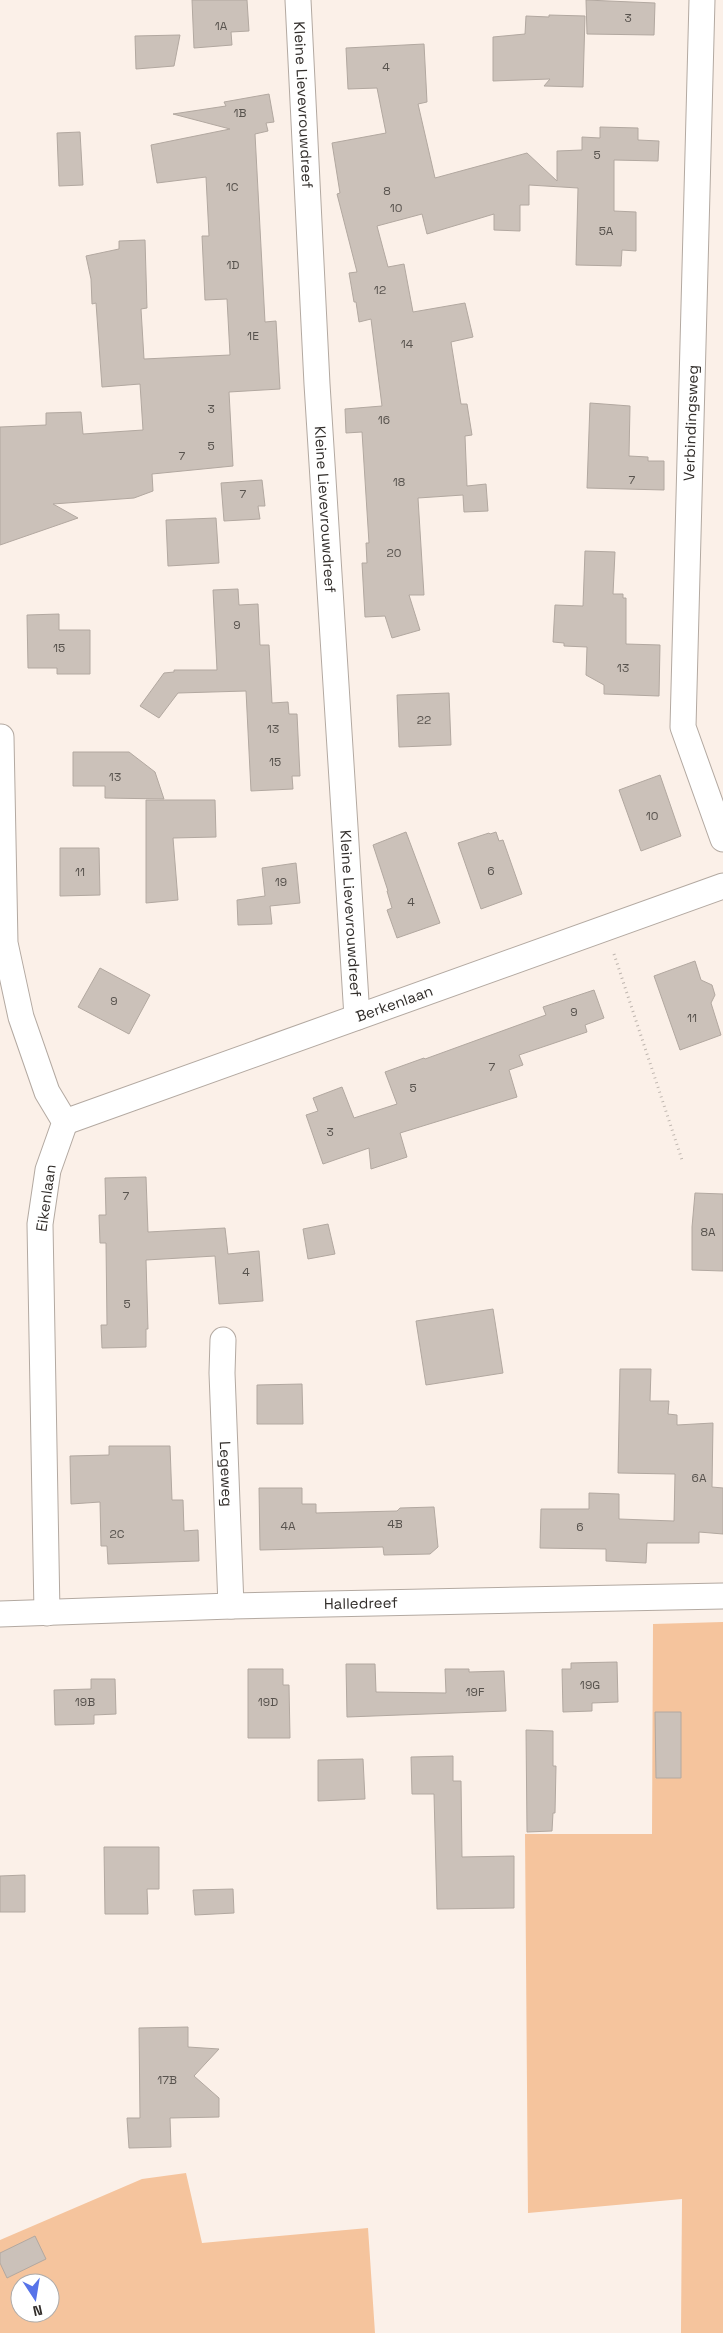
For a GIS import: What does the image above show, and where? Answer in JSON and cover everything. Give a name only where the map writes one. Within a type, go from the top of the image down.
[{"type":"street","name":"Kleine Lievevrouwdreef","points":[[298,0],[317,384],[357,1017]]},
{"type":"street","name":"Verbindingsweg","points":[[702,0],[683,727],[723,839]]},
{"type":"street","points":[[2,737],[5,943],[21,1017],[47,1092],[65,1122]]},
{"type":"street","name":"Berkenlaan","points":[[65,1122],[723,886]]},
{"type":"street","name":"Eikenlaan","points":[[47,1613],[40,1224],[48,1170],[65,1122]]},
{"type":"street","name":"Legeweg","points":[[223,1340],[222,1373],[231,1606]]},
{"type":"street","name":"Halledreef","points":[[0,1614],[231,1606],[723,1596]]},
{"type":"path","points":[[605,928],[672,1125],[682,1160]]},
{"type":"shaded area","points":[[723,1622],[723,2333],[681,2333],[682,2199],[528,2213],[525,1834],[652,1834],[653,1624]]},
{"type":"shaded area","points":[[186,2173],[202,2243],[368,2228],[375,2333],[0,2333],[0,2240],[142,2179]]},
{"type":"building","points":[[192,0],[247,0],[249,31],[231,32],[232,45],[194,48]]},
{"type":"building","points":[[586,0],[655,3],[654,35],[587,34]]},
{"type":"building","points":[[549,15],[585,16],[583,87],[544,86],[550,79],[493,81],[493,37],[525,34],[526,16],[549,17]]},
{"type":"building","points":[[180,35],[174,66],[136,69],[135,36]]},
{"type":"building","points":[[424,44],[427,102],[418,104],[435,178],[527,153],[557,181],[557,151],[582,150],[582,137],[600,138],[600,127],[638,128],[638,140],[659,141],[658,161],[614,160],[614,211],[636,212],[636,251],[622,250],[621,266],[576,265],[578,188],[529,185],[529,205],[520,205],[520,231],[494,230],[494,214],[427,234],[422,214],[377,226],[388,267],[404,264],[413,312],[465,303],[473,337],[451,342],[461,404],[467,404],[472,435],[465,436],[467,486],[486,484],[488,511],[464,512],[463,495],[418,498],[424,595],[409,595],[420,630],[392,638],[385,616],[365,617],[362,563],[367,563],[366,543],[369,543],[362,432],[346,433],[345,409],[382,406],[371,319],[359,322],[356,302],[354,302],[349,273],[357,272],[337,194],[340,193],[332,143],[386,133],[377,88],[348,89],[346,48]]},
{"type":"building","points":[[269,94],[274,122],[266,123],[268,131],[255,134],[265,322],[276,321],[280,389],[229,392],[233,466],[152,474],[153,491],[134,498],[53,504],[78,518],[0,545],[0,427],[46,425],[46,413],[81,412],[83,434],[143,430],[140,384],[102,387],[96,303],[92,304],[91,279],[86,256],[119,249],[119,241],[145,240],[147,308],[141,309],[144,359],[230,355],[227,299],[205,300],[202,236],[209,236],[206,177],[157,183],[151,145],[230,129],[173,114],[226,106],[224,102]]},
{"type":"building","points":[[80,132],[83,185],[59,186],[57,133]]},
{"type":"building","points":[[590,403],[630,406],[629,456],[648,457],[648,461],[664,461],[664,490],[587,488]]},
{"type":"building","points":[[262,480],[265,506],[258,506],[260,519],[224,521],[221,483]]},
{"type":"building","points":[[216,518],[219,563],[168,566],[166,520]]},
{"type":"building","points":[[585,551],[615,552],[613,594],[623,594],[623,598],[626,598],[626,644],[660,645],[659,696],[604,694],[604,685],[586,675],[587,647],[564,646],[564,643],[553,642],[555,605],[583,606]]},
{"type":"building","points":[[238,589],[239,605],[258,604],[260,645],[269,645],[272,703],[288,702],[289,714],[297,714],[300,776],[292,776],[293,789],[251,791],[246,691],[178,693],[159,718],[140,706],[164,673],[174,672],[174,670],[217,670],[213,590]]},
{"type":"building","points":[[59,614],[59,630],[90,630],[90,674],[57,674],[57,668],[28,668],[27,615]]},
{"type":"building","points":[[449,693],[451,745],[399,747],[397,695]]},
{"type":"building","points":[[73,752],[129,752],[155,772],[164,799],[105,798],[105,786],[73,786]]},
{"type":"building","points":[[660,775],[681,836],[641,851],[619,790]]},
{"type":"building","points":[[146,800],[215,800],[216,837],[173,838],[178,900],[146,903]]},
{"type":"building","points":[[406,832],[440,923],[397,938],[387,910],[392,908],[388,891],[373,845]]},
{"type":"building","points":[[496,832],[499,841],[503,840],[522,894],[481,909],[458,843]]},
{"type":"building","points":[[60,848],[99,848],[100,895],[60,896]]},
{"type":"building","points":[[296,863],[300,903],[270,906],[272,924],[238,925],[237,900],[265,896],[262,868]]},
{"type":"building","points":[[695,961],[701,980],[712,985],[715,995],[711,1003],[721,1035],[680,1050],[654,976]]},
{"type":"building","points":[[100,968],[150,995],[129,1034],[78,1007]]},
{"type":"building","points":[[594,990],[604,1018],[585,1025],[587,1032],[519,1055],[523,1065],[509,1070],[517,1097],[400,1133],[407,1157],[371,1169],[369,1148],[323,1164],[306,1115],[318,1111],[313,1098],[342,1087],[354,1118],[397,1104],[385,1072],[546,1015],[543,1007]]},
{"type":"building","points":[[146,1177],[148,1232],[225,1228],[228,1254],[259,1251],[263,1301],[219,1304],[215,1256],[146,1260],[148,1329],[146,1329],[146,1347],[102,1348],[101,1325],[107,1325],[106,1243],[100,1243],[99,1215],[106,1215],[105,1178]]},
{"type":"building","points":[[695,1193],[723,1194],[723,1271],[692,1270],[692,1227]]},
{"type":"building","points":[[328,1224],[335,1254],[308,1259],[303,1229]]},
{"type":"building","points":[[493,1309],[503,1373],[426,1385],[416,1321]]},
{"type":"building","points":[[620,1369],[651,1369],[650,1401],[669,1401],[668,1414],[677,1415],[677,1425],[713,1423],[712,1487],[723,1488],[723,1534],[699,1532],[699,1543],[647,1543],[646,1563],[606,1561],[606,1549],[540,1548],[541,1509],[589,1509],[589,1493],[619,1494],[619,1519],[674,1521],[675,1474],[618,1473]]},
{"type":"building","points":[[302,1384],[303,1424],[257,1424],[257,1385]]},
{"type":"building","points":[[109,1446],[170,1446],[172,1500],[183,1500],[184,1531],[198,1530],[199,1561],[108,1564],[107,1546],[101,1546],[100,1502],[71,1504],[70,1456],[109,1455]]},
{"type":"building","points":[[259,1488],[302,1488],[302,1504],[316,1504],[316,1513],[397,1511],[400,1508],[434,1507],[438,1547],[430,1554],[384,1555],[383,1547],[260,1550]]},
{"type":"building","points":[[617,1662],[618,1702],[592,1703],[592,1711],[563,1712],[562,1669],[571,1669],[571,1663]]},
{"type":"building","points":[[346,1664],[375,1664],[376,1692],[446,1693],[445,1669],[469,1669],[469,1672],[504,1671],[506,1711],[347,1717]]},
{"type":"building","points":[[248,1669],[283,1669],[283,1685],[289,1685],[290,1738],[248,1738]]},
{"type":"building","points":[[91,1679],[115,1679],[116,1714],[94,1715],[94,1724],[55,1725],[54,1690],[91,1689]]},
{"type":"building","points":[[655,1712],[681,1712],[681,1778],[656,1778]]},
{"type":"building","points":[[526,1730],[553,1731],[553,1766],[556,1766],[555,1813],[553,1813],[552,1831],[527,1832]]},
{"type":"building","points":[[453,1756],[453,1781],[461,1781],[462,1857],[514,1856],[514,1908],[437,1909],[434,1794],[412,1794],[411,1757]]},
{"type":"building","points":[[363,1759],[365,1799],[318,1801],[318,1760]]},
{"type":"building","points":[[104,1847],[159,1847],[159,1889],[147,1889],[148,1914],[105,1914]]},
{"type":"building","points":[[25,1875],[25,1912],[0,1912],[0,1876]]},
{"type":"building","points":[[233,1889],[234,1913],[195,1915],[193,1890]]},
{"type":"building","points":[[188,2027],[188,2047],[219,2049],[194,2076],[219,2098],[219,2117],[170,2118],[171,2147],[129,2148],[127,2118],[140,2118],[139,2028]]},
{"type":"building","points":[[35,2236],[46,2259],[17,2273],[10,2273],[10,2277],[7,2278],[0,2263],[0,2253]]}]
